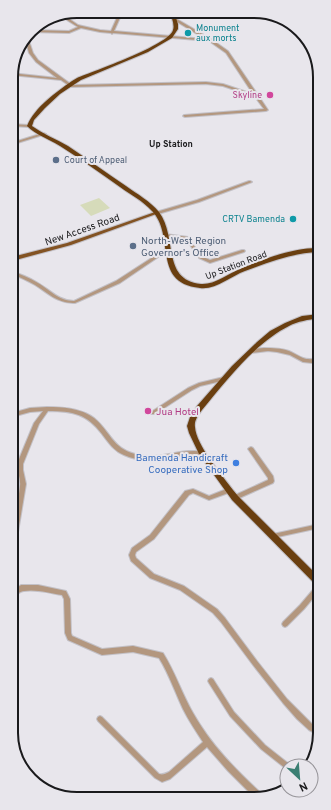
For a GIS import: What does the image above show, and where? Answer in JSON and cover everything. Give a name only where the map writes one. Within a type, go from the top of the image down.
[{"type":"highway","points":[[29,126],[30,121],[68,85],[156,47],[172,38],[176,29],[174,19]]},
{"type":"highway","name":"Up Station Road","points":[[29,126],[90,163],[142,200],[157,213],[164,223],[169,261],[176,276],[191,284],[202,287],[210,285],[242,270],[305,250],[313,250]]},
{"type":"highway","points":[[313,317],[300,318],[269,336],[250,351],[224,379],[195,415],[191,425],[195,439],[203,453],[235,498],[313,576]]},
{"type":"main road","name":"New Access Road","points":[[18,258],[69,244],[157,213]]},
{"type":"street","points":[[112,33],[119,18]]},
{"type":"street","points":[[67,19],[71,23],[80,27],[112,33],[210,40]]},
{"type":"street","points":[[174,19],[210,40],[227,52],[266,110],[185,116]]},
{"type":"street","points":[[40,31],[69,32],[80,27]]},
{"type":"street","points":[[29,43],[33,56],[68,85],[75,87],[206,83],[217,84],[232,89],[241,95],[257,96]]},
{"type":"street","points":[[18,74],[37,75],[62,79]]},
{"type":"street","points":[[18,125],[29,126]]},
{"type":"street","points":[[18,142],[44,134]]},
{"type":"street","points":[[157,213],[204,199],[250,182]]},
{"type":"street","points":[[166,235],[188,238],[200,257],[210,262],[243,251]]},
{"type":"street","points":[[18,275],[30,280],[60,300],[67,303],[75,302],[118,282],[168,249]]},
{"type":"street","points":[[250,351],[276,350],[292,354],[302,361],[313,360]]},
{"type":"street","points":[[153,413],[190,389],[199,385],[224,379]]},
{"type":"street","points":[[18,413],[30,410],[46,409],[70,411],[90,418],[97,424],[114,447],[134,457],[150,458],[203,453]]},
{"type":"street","points":[[18,514],[23,484],[20,464],[37,422],[46,409]]},
{"type":"street","points":[[235,498],[271,481],[271,478],[251,449]]},
{"type":"street","points":[[229,490],[208,498],[193,491],[187,493],[152,536],[132,552],[133,559],[152,576],[182,588],[215,612],[269,681],[307,725],[313,730]]},
{"type":"street","points":[[273,536],[313,527]]},
{"type":"street","points":[[18,590],[21,588],[38,588],[64,593],[67,599],[68,633],[70,638],[102,652],[133,649],[161,655],[190,717],[232,771],[254,792]]},
{"type":"street","points":[[286,624],[313,594]]},
{"type":"street","points":[[211,682],[232,714],[263,747],[279,760]]},
{"type":"street","points":[[100,719],[157,776],[162,778],[166,778],[208,742]]},
{"type":"green space","points":[[99,198],[110,208],[91,216],[80,205]]},
{"type":"place","name":"Monument aux morts","points":[[188,33]]},
{"type":"place","name":"Skyline","points":[[270,95]]},
{"type":"place","name":"Court of Appeal","points":[[56,160]]},
{"type":"place","name":"CRTV Bamenda","points":[[293,219]]},
{"type":"place","name":"North-West Region Governor's Office","points":[[133,246]]},
{"type":"place","name":"Jua Hotel","points":[[148,411]]},
{"type":"place","name":"Bamenda Handicraft Cooperative Shop","points":[[236,463]]},
{"type":"district","name":"Up Station","points":[[171,144]]}]
